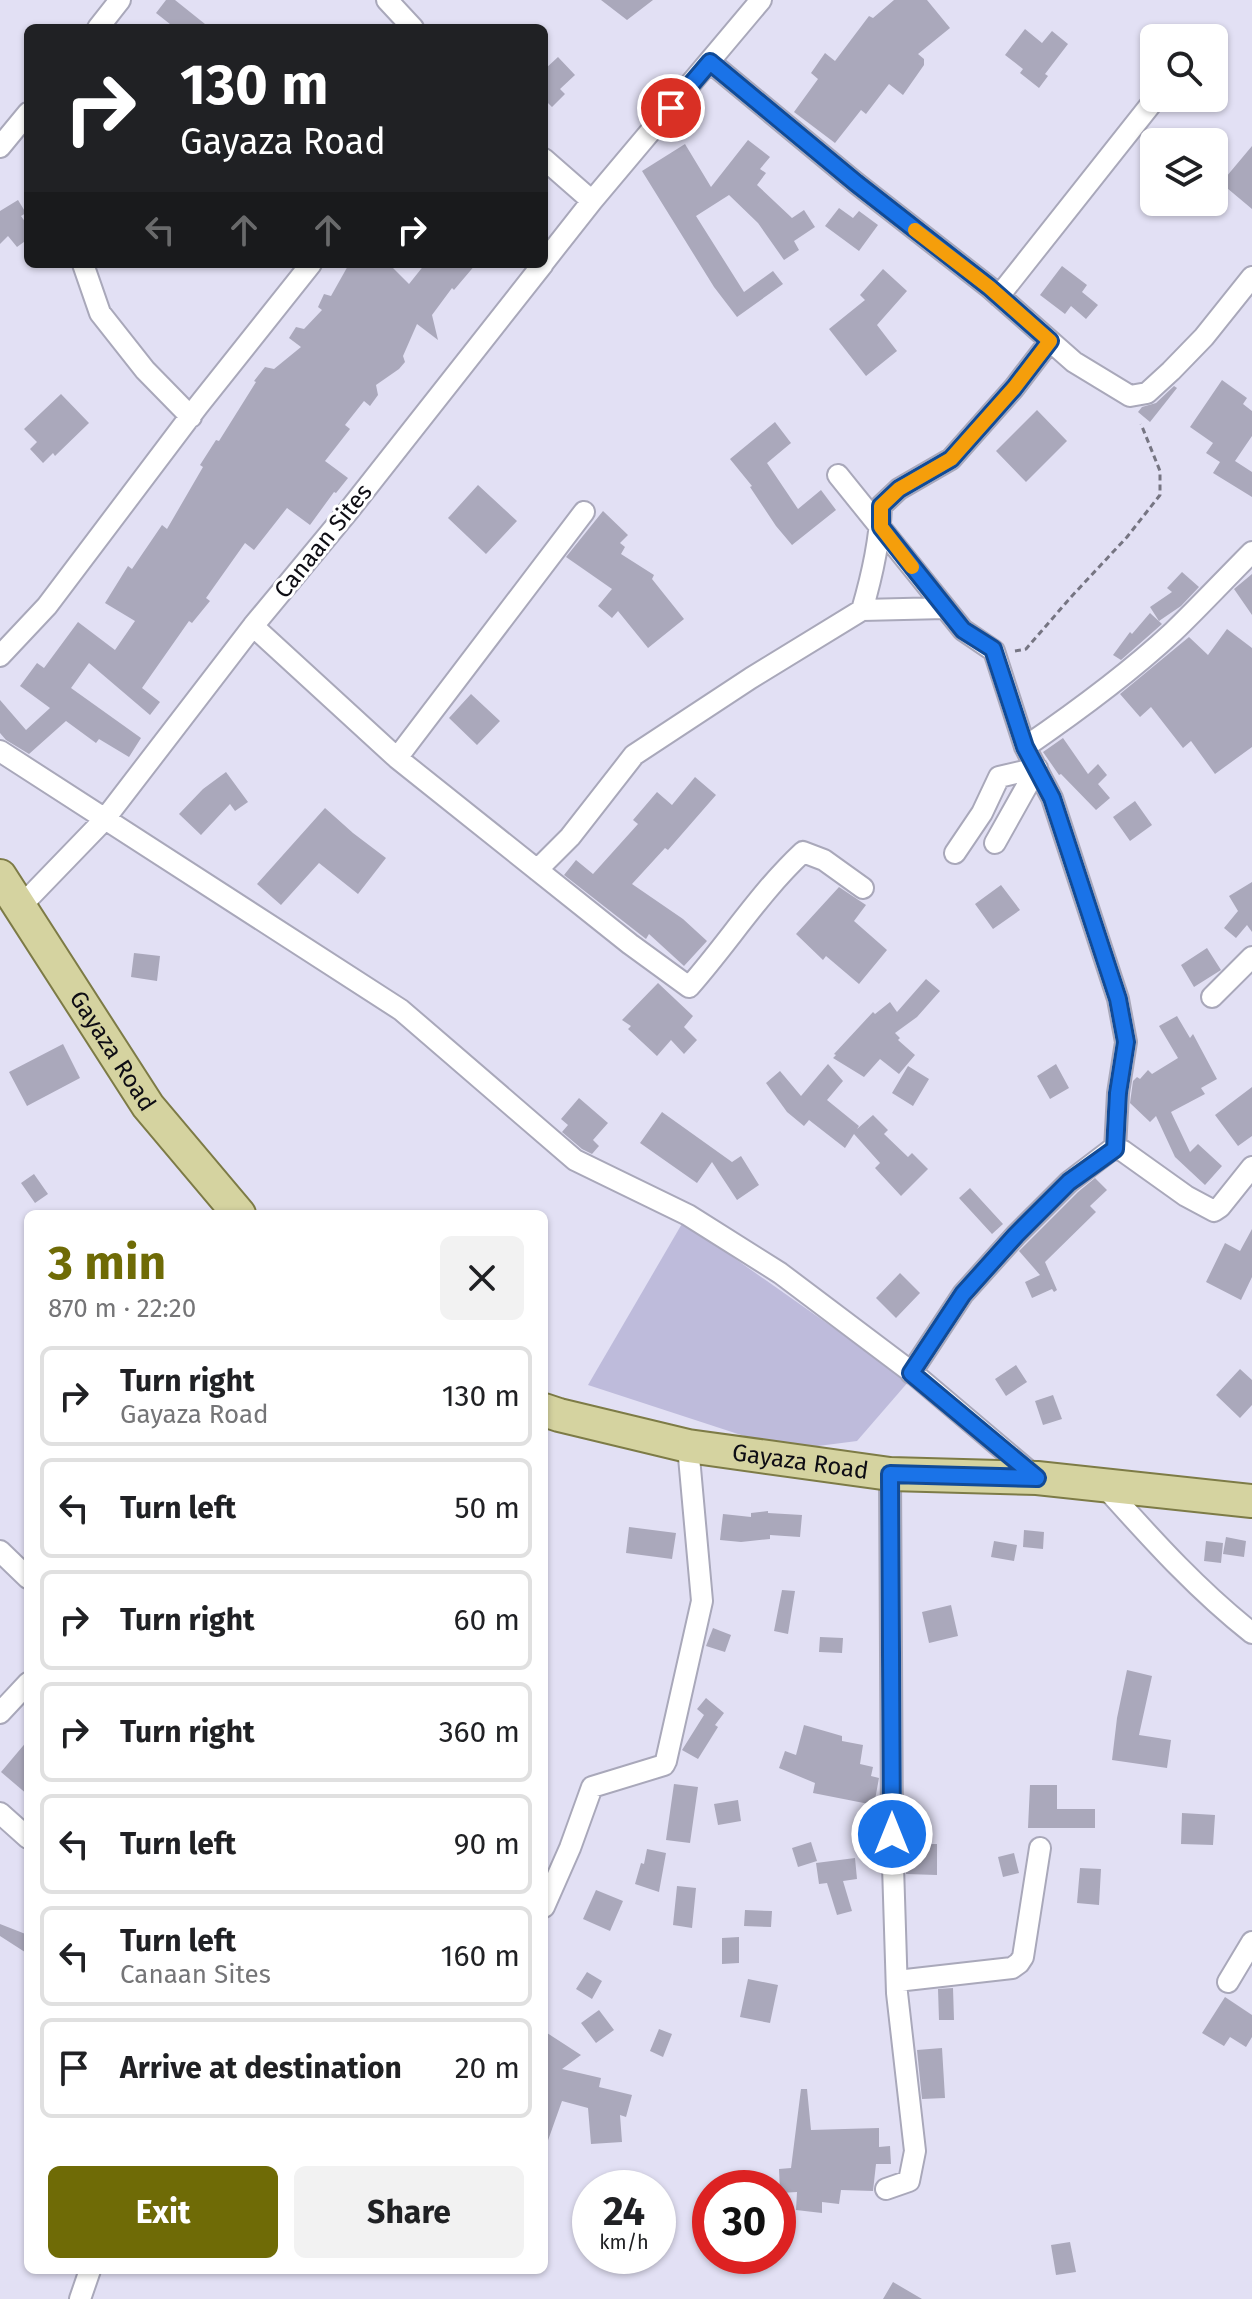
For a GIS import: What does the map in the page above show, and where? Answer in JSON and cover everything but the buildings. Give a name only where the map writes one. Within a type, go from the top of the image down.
[{"type":"main road","name":"Gayaza Road","points":[[0,876],[148,1106],[236,1210]]},
{"type":"main road","name":"Gayaza Road","points":[[548,1411],[688,1446],[890,1474],[1037,1478],[1252,1501]]},
{"type":"street","points":[[101,24],[120,0]]},
{"type":"street","points":[[387,0],[409,24]]},
{"type":"street","name":"Canaan Sites","points":[[548,257],[761,0]]},
{"type":"street","points":[[710,62],[999,296],[1074,362],[1130,396],[1147,393],[1204,337],[1252,277]]},
{"type":"street","points":[[999,296],[1145,112]]},
{"type":"street","points":[[0,147],[24,118]]},
{"type":"street","points":[[548,162],[592,201]]},
{"type":"street","points":[[84,268],[100,313],[145,370],[191,417]]},
{"type":"street","points":[[0,656],[47,606],[308,268]]},
{"type":"street","name":"Canaan Sites","points":[[20,907],[104,820],[253,626],[350,509],[539,268]]},
{"type":"street","points":[[862,610],[881,527],[881,506],[899,489],[951,459],[1014,388],[1050,341]]},
{"type":"street","points":[[838,475],[963,630],[993,649],[996,655],[1025,747],[1052,798],[1118,999],[1126,1042],[1118,1093],[1115,1149]]},
{"type":"street","points":[[397,758],[584,512]]},
{"type":"street","points":[[1025,747],[1149,653],[1252,552]]},
{"type":"street","points":[[537,870],[570,837],[634,755],[751,678],[862,610],[945,608]]},
{"type":"street","points":[[253,626],[397,758],[630,944],[689,987],[784,870],[803,852],[824,860],[863,888]]},
{"type":"street","points":[[0,751],[401,1010],[575,1160],[688,1215],[767,1265],[911,1373],[1037,1478]]},
{"type":"street","points":[[995,843],[1037,768]]},
{"type":"street","points":[[955,853],[982,813],[999,777],[1037,768]]},
{"type":"street","points":[[1212,997],[1252,957]]},
{"type":"street","points":[[911,1373],[963,1294],[1016,1235],[1069,1182],[1115,1149],[1123,1151],[1186,1196],[1214,1211],[1252,1167]]},
{"type":"street","points":[[548,1898],[592,1786],[664,1765],[666,1761],[702,1601],[688,1446]]},
{"type":"street","points":[[886,2189],[909,2181],[915,2151],[897,1981],[892,1818],[890,1474]]},
{"type":"street","points":[[1103,1485],[1220,1608],[1252,1633]]},
{"type":"street","points":[[0,1551],[24,1574]]},
{"type":"street","points":[[0,1713],[24,1687]]},
{"type":"street","points":[[0,1813],[24,1834]]},
{"type":"street","points":[[897,1981],[1012,1968],[1019,1963],[1023,1957],[1040,1848]]},
{"type":"street","points":[[1228,1982],[1252,1942]]},
{"type":"street","points":[[80,2299],[89,2274]]},
{"type":"path","points":[[996,655],[1026,649],[1127,537],[1160,495],[1160,471],[1141,424]]},
{"type":"shaded area","points":[[683,1222],[909,1381],[857,1441],[787,1450],[588,1385]]},
{"type":"slow traffic","points":[[912,567],[881,527],[881,506],[899,489],[951,459],[1014,388],[1050,341],[989,287],[915,230]]},
{"type":"route","points":[[671,108],[710,62],[899,218],[989,287],[1050,341],[1014,388],[951,459],[899,489],[881,506],[881,527],[963,630],[994,651],[1025,747],[1052,798],[1077,871],[1118,999],[1126,1042],[1118,1093],[1115,1149],[1069,1182],[1016,1235],[963,1294],[911,1373],[1037,1478],[890,1474],[892,1834]]}]
